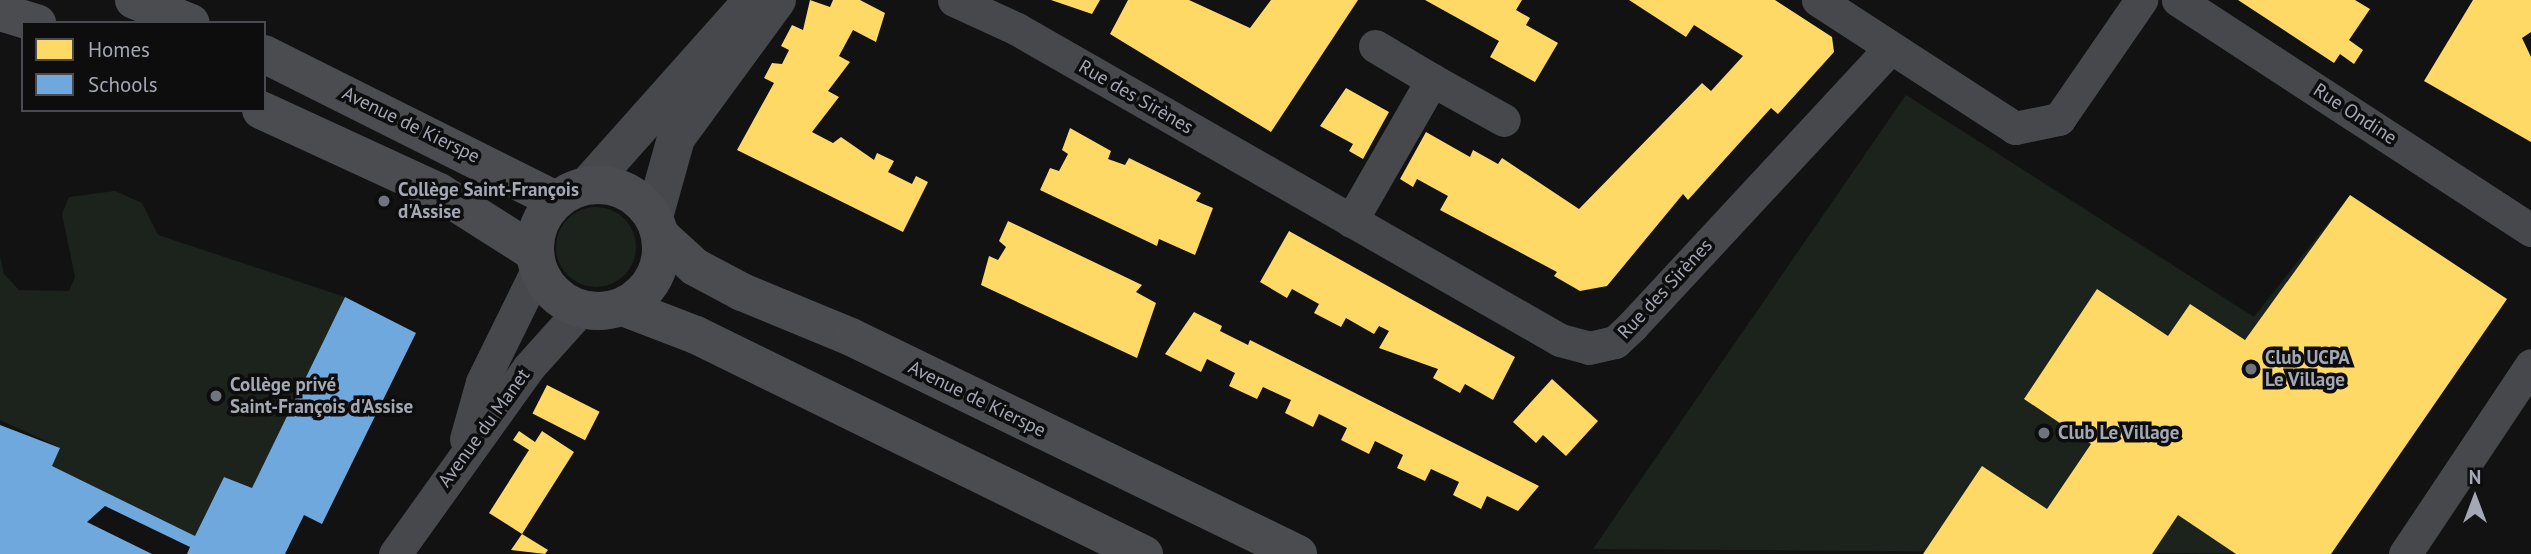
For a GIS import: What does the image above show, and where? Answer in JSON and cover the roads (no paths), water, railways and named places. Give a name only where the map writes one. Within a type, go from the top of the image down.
[{"type":"main road","points":[[134,0],[186,21]]},
{"type":"main road","points":[[0,12],[30,21]]},
{"type":"main road","name":"Avenue de Kierspe","points":[[266,55],[572,192]]},
{"type":"main road","points":[[265,112],[439,192],[536,260],[548,287],[582,309],[623,307],[696,335],[1144,554]]},
{"type":"main road","points":[[536,260],[543,215],[572,192],[605,184],[658,226],[654,278],[623,307]]},
{"type":"main road","name":"Avenue de Kierspe","points":[[658,226],[695,267],[742,292],[850,337],[1298,554]]},
{"type":"street","points":[[572,192],[753,0]]},
{"type":"street","points":[[658,226],[676,138],[777,0]]},
{"type":"street","name":"Rue des Sirènes","points":[[954,0],[1017,29],[1560,340],[1589,348],[1615,342],[1889,49]]},
{"type":"street","points":[[1818,0],[1889,49],[2015,128],[2059,119],[2073,104],[2141,0]]},
{"type":"street","name":"Rue Ondine","points":[[2178,0],[2531,230]]},
{"type":"street","points":[[1375,46],[1504,120]]},
{"type":"street","points":[[1351,220],[1432,80]]},
{"type":"street","points":[[460,461],[482,382],[536,260]]},
{"type":"street","name":"Avenue du Manet","points":[[396,554],[544,346],[582,309]]},
{"type":"street","points":[[2405,554],[2531,365]]},
{"type":"place","name":"Collège Saint-François d'Assise","points":[[384,201]]},
{"type":"place","name":"Club UCPA Le Village","points":[[2251,369]]},
{"type":"place","name":"Collège privé Saint-François d'Assise","points":[[216,396]]},
{"type":"place","name":"Club Le Village","points":[[2044,433]]}]
